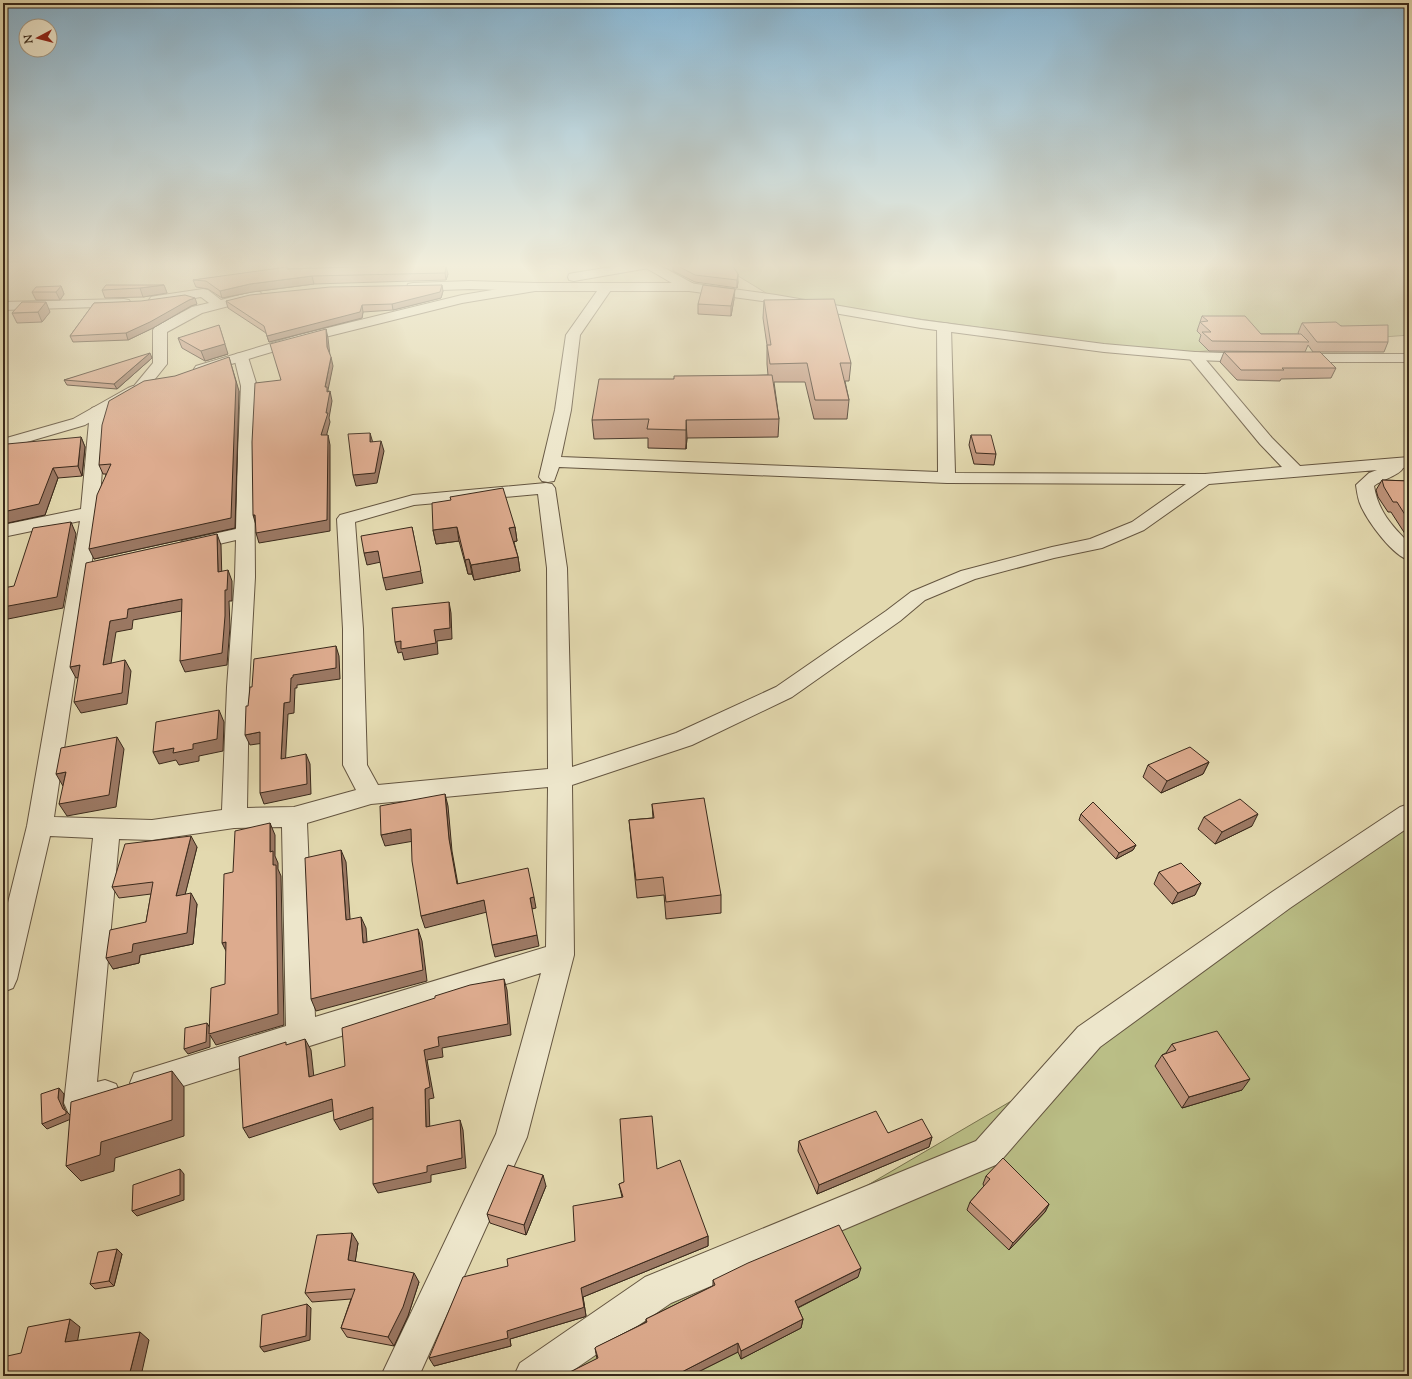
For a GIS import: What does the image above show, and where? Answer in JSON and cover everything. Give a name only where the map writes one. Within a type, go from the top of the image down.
[{"type":"street","points":[[142,386],[160,364],[161,329]]},
{"type":"street","points":[[187,373],[304,338],[339,329]]},
{"type":"street","points":[[400,1376],[511,1137],[560,956],[558,568],[546,488],[563,410],[573,335],[577,329]]},
{"type":"street","points":[[944,329],[947,478]]},
{"type":"street","points":[[962,329],[1104,348],[1195,356],[1262,358]]},
{"type":"street","points":[[1195,356],[1266,441],[1296,472]]},
{"type":"street","points":[[234,818],[238,687],[245,577],[246,452],[249,386],[241,357]]},
{"type":"street","points":[[1285,358],[1409,358]]},
{"type":"street","points":[[3,444],[79,422],[142,386],[164,380]]},
{"type":"street","points":[[3,979],[40,826],[88,567],[90,513],[98,411]]},
{"type":"street","points":[[552,462],[947,478],[1205,480],[1407,462]]},
{"type":"street","points":[[1407,462],[1375,477],[1365,485],[1366,496],[1371,511],[1383,527],[1409,554]]},
{"type":"street","points":[[40,826],[152,830],[234,818],[294,817],[371,795],[573,776],[684,739],[784,692],[893,616],[918,596],[968,575],[1052,553],[1095,544],[1138,526],[1205,480]]},
{"type":"street","points":[[371,795],[355,765],[353,629],[346,519],[413,500],[546,488]]},
{"type":"street","points":[[3,531],[90,513]]},
{"type":"street","points":[[171,549],[246,532]]},
{"type":"street","points":[[533,1376],[658,1290],[987,1153],[1089,1037],[1281,900],[1409,814]]},
{"type":"street","points":[[294,817],[301,1035]]},
{"type":"street","points":[[107,829],[80,1102],[560,956]]},
{"type":"green space","points":[[993,329],[1409,329],[1409,335],[1169,354]]},
{"type":"green space","points":[[1409,819],[1409,1376],[542,1376],[1054,1076]]},
{"type":"building","points":[[75,329],[134,329],[126,333],[70,336]]},
{"type":"building","points":[[205,329],[220,329],[225,344],[201,351],[178,338]]},
{"type":"building","points":[[265,329],[293,329],[267,336]]},
{"type":"building","points":[[326,329],[327,347],[331,357],[325,387],[327,387],[327,392],[330,391],[326,413],[328,413],[321,435],[328,435],[327,520],[256,533],[255,515],[253,515],[252,442],[255,383],[281,380],[270,344]]},
{"type":"building","points":[[769,329],[842,329],[851,363],[840,363],[849,400],[815,400],[807,363],[770,364],[767,345],[771,345]]},
{"type":"building","points":[[1208,329],[1257,329],[1261,334],[1301,334],[1309,342],[1212,341],[1202,332],[1211,332]]},
{"type":"building","points":[[1307,329],[1388,329],[1388,342],[1317,342]]},
{"type":"building","points":[[1224,352],[1320,352],[1336,368],[1241,370]]},
{"type":"building","points":[[150,353],[114,384],[64,380]]},
{"type":"building","points":[[229,357],[236,382],[231,518],[89,549],[97,495],[111,464],[99,465],[102,425],[109,401],[144,381],[175,376]]},
{"type":"building","points":[[772,375],[779,419],[686,420],[686,430],[647,429],[649,419],[592,420],[599,379],[674,379],[674,376]]},
{"type":"building","points":[[370,433],[370,442],[381,441],[375,473],[353,475],[348,434]]},
{"type":"building","points":[[971,435],[991,435],[996,454],[976,453]]},
{"type":"building","points":[[81,437],[78,466],[53,468],[39,504],[3,512],[3,460],[7,444]]},
{"type":"building","points":[[1382,480],[1409,481],[1409,521],[1397,502],[1393,502],[1384,487]]},
{"type":"building","points":[[503,488],[515,527],[509,528],[518,557],[471,565],[469,559],[465,560],[457,527],[433,530],[432,503],[451,500],[450,497]]},
{"type":"building","points":[[71,522],[57,597],[3,607],[3,588],[14,586],[33,528]]},
{"type":"building","points":[[412,527],[421,571],[383,578],[378,551],[364,553],[361,536]]},
{"type":"building","points":[[217,534],[218,572],[228,570],[227,590],[225,590],[225,616],[222,653],[180,661],[182,599],[128,609],[127,618],[110,621],[103,665],[125,660],[122,693],[74,702],[80,665],[70,667],[86,563]]},
{"type":"building","points":[[449,602],[450,628],[434,630],[436,643],[401,649],[401,641],[395,642],[392,608]]},
{"type":"building","points":[[336,646],[336,668],[293,675],[291,678],[290,702],[284,703],[281,759],[306,754],[307,784],[260,793],[260,732],[245,735],[246,706],[248,706],[250,687],[252,687],[254,659]]},
{"type":"building","points":[[219,710],[217,739],[193,744],[193,749],[173,753],[174,748],[153,752],[156,722]]},
{"type":"building","points":[[117,737],[109,795],[59,804],[66,772],[56,774],[61,748]]},
{"type":"building","points":[[1190,747],[1209,762],[1167,781],[1148,765]]},
{"type":"building","points":[[445,794],[449,839],[457,884],[528,868],[534,897],[530,898],[537,935],[492,945],[484,900],[421,916],[412,861],[411,829],[381,835],[380,806]]},
{"type":"building","points":[[704,798],[721,895],[666,902],[663,877],[636,880],[629,820],[654,818],[652,804]]},
{"type":"building","points":[[1240,799],[1258,814],[1222,832],[1204,817]]},
{"type":"building","points":[[1093,802],[1136,845],[1119,853],[1081,814]]},
{"type":"building","points":[[270,823],[270,852],[273,851],[273,865],[276,865],[278,1014],[209,1034],[211,988],[225,984],[226,942],[222,943],[224,874],[233,872],[235,831]]},
{"type":"building","points":[[191,836],[176,896],[191,893],[187,933],[133,944],[132,952],[106,958],[110,930],[146,922],[153,882],[112,887],[125,844]]},
{"type":"building","points":[[341,850],[346,920],[361,917],[363,943],[418,929],[423,970],[311,999],[305,858]]},
{"type":"building","points":[[1181,863],[1201,883],[1178,893],[1159,872]]},
{"type":"building","points":[[504,979],[508,1024],[438,1037],[439,1046],[424,1050],[430,1087],[425,1089],[426,1127],[460,1120],[462,1158],[427,1166],[427,1172],[373,1184],[373,1107],[334,1120],[332,1099],[243,1128],[239,1057],[286,1042],[286,1045],[305,1039],[309,1077],[345,1066],[342,1028],[470,985]]},
{"type":"building","points":[[207,1023],[206,1042],[184,1049],[185,1028]]},
{"type":"building","points":[[1217,1031],[1250,1079],[1189,1097],[1162,1055],[1176,1050],[1172,1044]]},
{"type":"building","points":[[172,1071],[172,1120],[101,1142],[100,1155],[66,1166],[71,1102]]},
{"type":"building","points":[[59,1088],[58,1098],[63,1109],[66,1111],[66,1114],[42,1124],[41,1094]]},
{"type":"building","points":[[876,1111],[888,1133],[922,1119],[932,1137],[819,1185],[799,1141]]},
{"type":"building","points":[[652,1116],[657,1169],[680,1160],[708,1236],[581,1288],[584,1307],[582,1308],[507,1331],[508,1338],[429,1358],[463,1277],[508,1266],[507,1259],[575,1241],[573,1206],[623,1197],[619,1184],[624,1182],[620,1119]]},
{"type":"building","points":[[1003,1158],[1049,1204],[1013,1243],[970,1202],[990,1179],[986,1176]]},
{"type":"building","points":[[508,1165],[543,1175],[524,1225],[487,1214]]},
{"type":"building","points":[[180,1169],[180,1195],[132,1211],[133,1185]]},
{"type":"building","points":[[839,1225],[861,1268],[795,1301],[803,1319],[741,1351],[738,1343],[674,1376],[562,1376],[598,1358],[596,1347],[647,1322],[646,1319],[715,1285],[713,1280],[748,1263]]},
{"type":"building","points":[[352,1233],[348,1260],[414,1273],[403,1307],[388,1337],[341,1328],[355,1289],[305,1293],[317,1235]]},
{"type":"building","points":[[117,1249],[109,1281],[90,1284],[98,1252]]},
{"type":"building","points":[[307,1304],[306,1336],[260,1347],[262,1315]]},
{"type":"building","points":[[70,1319],[65,1342],[140,1332],[129,1376],[3,1376],[3,1357],[21,1353],[28,1327]]}]
